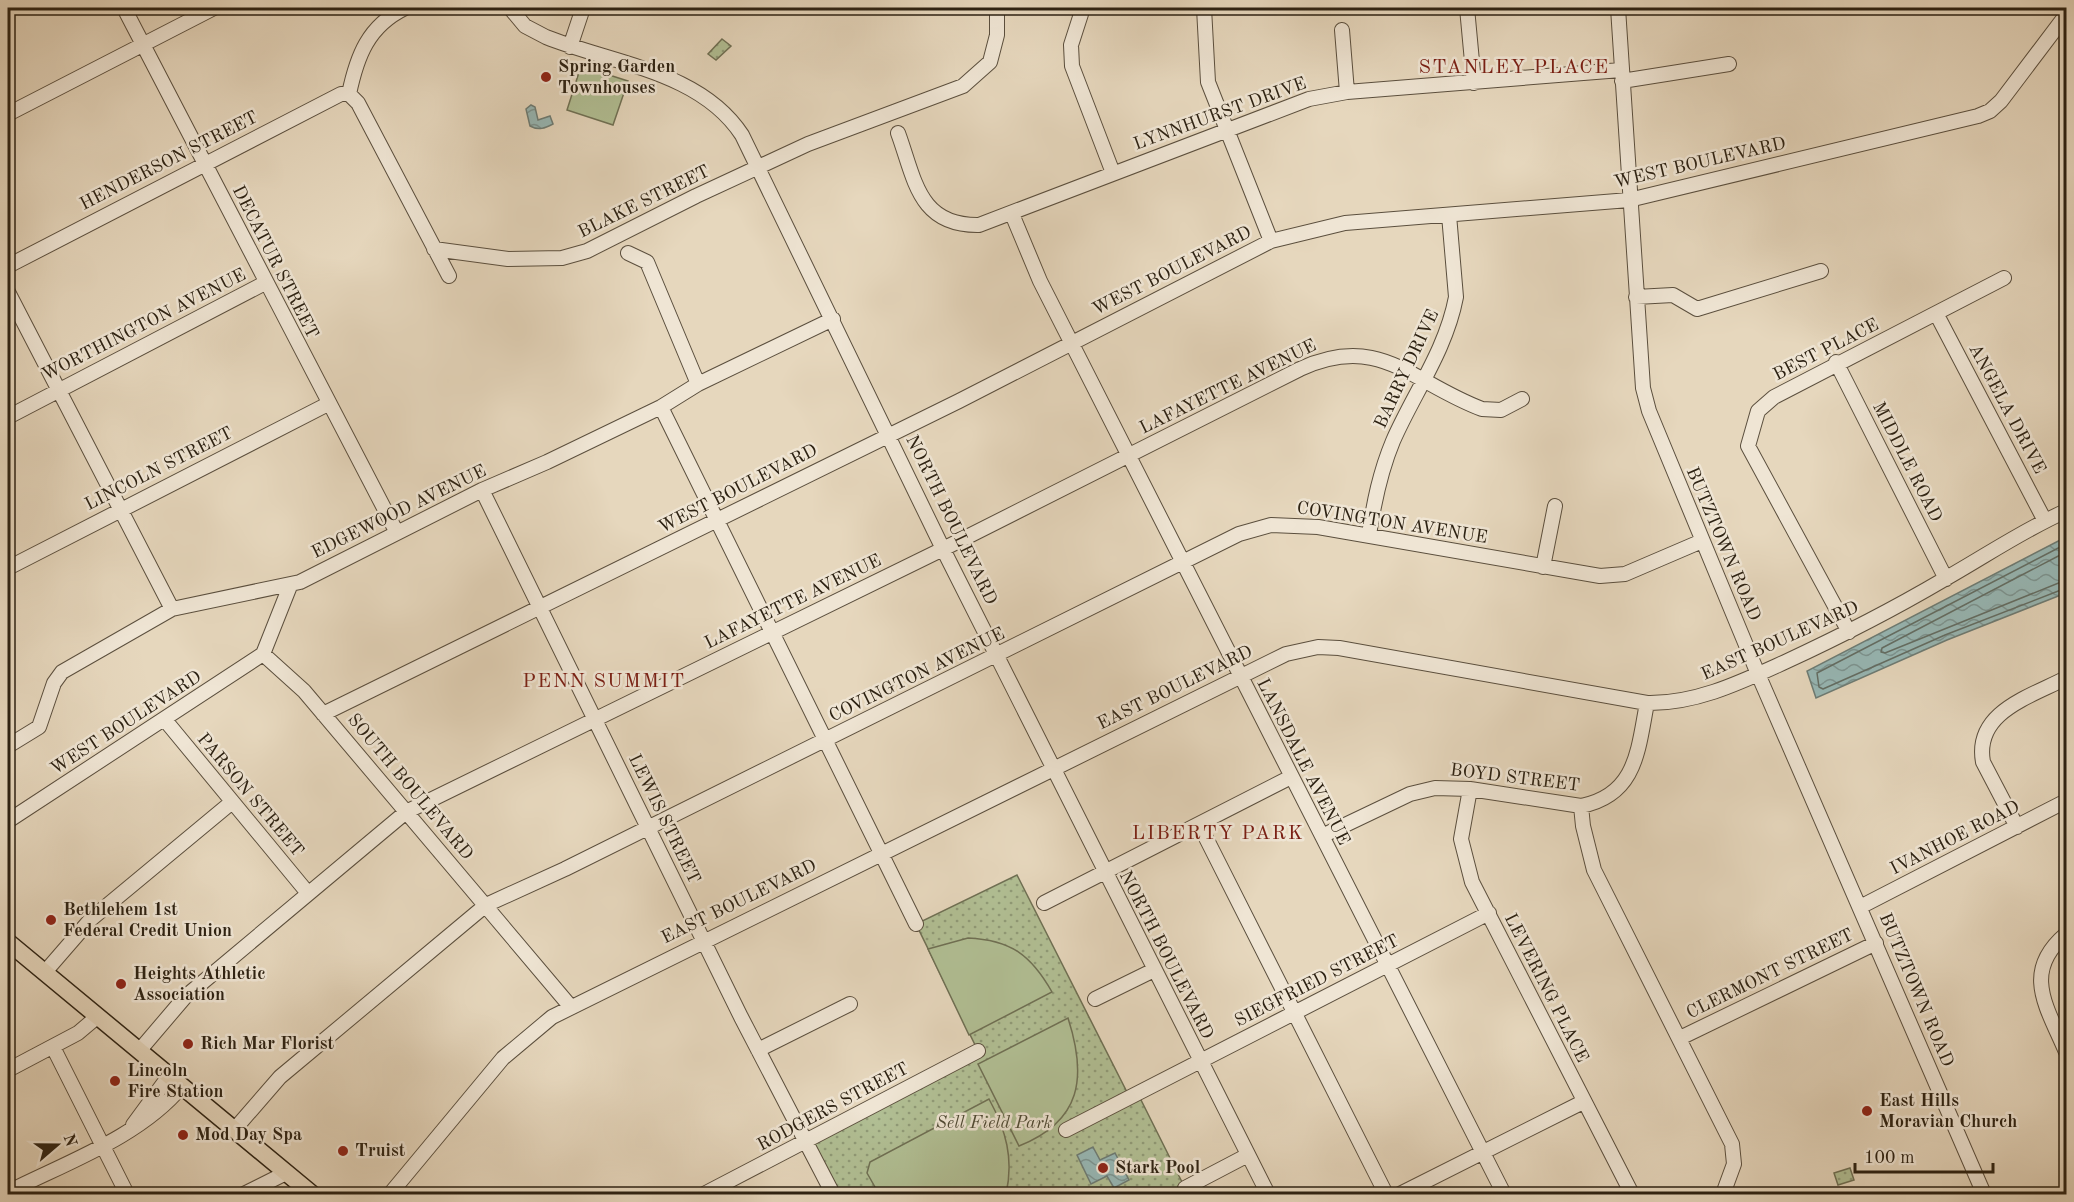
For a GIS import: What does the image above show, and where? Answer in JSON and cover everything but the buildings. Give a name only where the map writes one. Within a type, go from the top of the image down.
[{"type":"main road","points":[[8,942],[312,1194]]},
{"type":"street","name":"DECATUR STREET","points":[[123,8],[396,533]]},
{"type":"street","points":[[8,114],[214,8]]},
{"type":"street","points":[[405,8],[383,21],[369,37],[356,62],[349,94],[358,103],[449,276]]},
{"type":"street","name":"NORTH BOULEVARD","points":[[510,8],[525,26],[570,47],[695,90],[722,108],[733,121],[758,166],[1104,872],[1268,1194]]},
{"type":"street","points":[[570,47],[583,8]]},
{"type":"street","name":"BLAKE STREET","points":[[434,249],[508,259],[562,258],[587,251],[758,166],[808,144],[954,90],[972,81],[990,62],[995,49],[997,8]]},
{"type":"street","points":[[1204,8],[1208,82],[1271,242]]},
{"type":"street","points":[[1467,8],[1474,83]]},
{"type":"street","name":"BUTZTOWN ROAD","points":[[1618,8],[1636,297],[1643,388],[1648,411],[1758,674],[1984,1194]]},
{"type":"street","points":[[1082,14],[1071,45],[1072,66],[1113,173]]},
{"type":"street","name":"WEST BOULEVARD","points":[[323,714],[717,520],[1271,242],[1345,223],[1629,200],[1990,111],[2008,93],[2067,15]]},
{"type":"street","points":[[1342,30],[1347,92]]},
{"type":"street","name":"LYNNHURST DRIVE","points":[[898,133],[924,200],[942,219],[961,225],[979,225],[1290,105],[1347,92],[1621,76],[1729,64]]},
{"type":"street","name":"HENDERSON STREET","points":[[8,266],[340,94],[349,94]]},
{"type":"street","name":"LANSDALE AVENUE","points":[[1012,214],[1040,281],[1504,1194]]},
{"type":"street","name":"BARRY DRIVE","points":[[1369,535],[1383,466],[1448,328],[1456,297],[1449,215]]},
{"type":"street","points":[[628,253],[646,262],[698,384]]},
{"type":"street","points":[[1636,297],[1673,295],[1697,309],[1821,271]]},
{"type":"street","name":"BEST PLACE","points":[[1849,632],[1748,446],[1758,411],[1789,387],[1937,315],[2004,278]]},
{"type":"street","name":"WORTHINGTON AVENUE","points":[[8,417],[265,283]]},
{"type":"street","points":[[8,292],[172,609]]},
{"type":"street","name":"ANGELA DRIVE","points":[[1937,315],[2045,521]]},
{"type":"street","name":"EDGEWOOD AVENUE","points":[[8,746],[39,727],[54,683],[62,672],[172,609],[290,586],[482,490],[547,462],[661,407],[698,384],[832,319]]},
{"type":"street","name":"LAFAYETTE AVENUE","points":[[139,1051],[185,997],[307,892],[406,812],[944,549],[1300,369],[1332,356],[1354,354],[1379,359],[1489,411],[1506,409],[1522,399]]},
{"type":"street","name":"MIDDLE ROAD","points":[[1836,363],[1946,579]]},
{"type":"street","name":"LINCOLN STREET","points":[[8,568],[328,404]]},
{"type":"street","points":[[661,407],[916,924]]},
{"type":"street","name":"LEWIS STREET","points":[[482,490],[703,940],[833,1194]]},
{"type":"street","points":[[1543,567],[1555,506]]},
{"type":"street","name":"EAST BOULEVARD","points":[[390,1194],[503,1058],[534,1030],[570,1006],[1239,676],[1295,652],[1318,647],[1339,648],[1647,703],[1670,703],[1694,699],[1758,674],[1849,632],[2045,521],[2067,511]]},
{"type":"street","name":"COVINGTON AVENUE","points":[[234,1130],[280,1077],[486,905],[997,657],[1239,534],[1271,525],[1310,526],[1600,576],[1625,574],[1702,541]]},
{"type":"street","points":[[263,654],[290,586]]},
{"type":"street","name":"WEST BOULEVARD","points":[[8,821],[263,654]]},
{"type":"street","name":"SOUTH BOULEVARD","points":[[263,654],[304,691],[570,1006]]},
{"type":"street","points":[[2017,827],[1983,762],[1981,751],[1984,735],[1997,715],[2067,678]]},
{"type":"street","name":"BOYD STREET","points":[[1322,836],[1421,790],[1470,789],[1581,806],[1595,803],[1609,795],[1626,780],[1635,760],[1647,703]]},
{"type":"street","name":"PARSON STREET","points":[[165,720],[307,892]]},
{"type":"street","points":[[1044,903],[1291,777]]},
{"type":"street","name":"LEVERING PLACE","points":[[1470,789],[1462,823],[1462,846],[1472,882],[1632,1194]]},
{"type":"street","name":"IVANHOE ROAD","points":[[1860,907],[2067,801]]},
{"type":"street","points":[[45,972],[91,919],[232,802]]},
{"type":"street","points":[[1581,806],[1583,826],[1594,870],[1732,1144],[1734,1164],[1724,1194]]},
{"type":"street","points":[[1199,824],[1386,1194]]},
{"type":"street","name":"SIEGFRIED STREET","points":[[1066,1130],[1488,913]]},
{"type":"street","points":[[2067,934],[2045,957],[2040,980],[2045,1002],[2067,1052]]},
{"type":"street","name":"CLERMONT STREET","points":[[1680,1038],[1876,943]]},
{"type":"street","points":[[1095,999],[1154,970]]},
{"type":"street","points":[[758,1050],[850,1004]]},
{"type":"street","points":[[8,1070],[81,1031],[97,1017]]},
{"type":"street","points":[[53,1047],[127,1194]]},
{"type":"street","name":"RODGERS STREET","points":[[704,1194],[807,1142],[978,1050]]},
{"type":"street","points":[[8,1192],[128,1131],[175,1081]]},
{"type":"street","points":[[1400,1194],[1583,1102]]},
{"type":"street","points":[[1185,1188],[1248,1155]]},
{"type":"street","points":[[244,1194],[286,1173]]},
{"type":"green space","points":[[722,39],[731,46],[716,60],[708,54]]},
{"type":"green space","points":[[581,66],[628,81],[613,125],[567,110]]},
{"type":"green space","name":"Sell Field Park","points":[[1017,875],[1130,1098],[1138,1094],[1185,1188],[1183,1194],[826,1194],[800,1146],[978,1051],[916,924]]},
{"type":"green space","points":[[968,938],[996,942],[1018,952],[1036,968],[1052,992],[969,1035],[928,949]]},
{"type":"green space","points":[[1068,1018],[1077,1059],[1074,1095],[1067,1110],[1056,1124],[1040,1136],[1019,1146],[978,1064]]},
{"type":"green space","points":[[989,1099],[1000,1122],[1007,1145],[1009,1169],[1006,1194],[879,1194],[867,1173],[870,1162]]},
{"type":"green space","points":[[1850,1168],[1854,1180],[1838,1185],[1834,1173]]},
{"type":"water","points":[[531,105],[535,107],[538,120],[550,116],[553,124],[539,129],[530,126],[526,109]]},
{"type":"water","points":[[2066,537],[2066,593],[1947,640],[1816,698],[1807,671]]},
{"type":"water","name":"Stark Pool","points":[[1093,1147],[1100,1160],[1115,1153],[1129,1180],[1114,1188],[1107,1176],[1091,1184],[1077,1155]]},
{"type":"place","name":"Spring Garden Townhouses","points":[[546,77]]},
{"type":"place","name":"Bethlehem 1st Federal Credit Union","points":[[51,920]]},
{"type":"place","name":"Heights Athletic Association","points":[[121,984]]},
{"type":"place","name":"Rich Mar Florist","points":[[188,1044]]},
{"type":"place","name":"Lincoln Fire Station","points":[[115,1081]]},
{"type":"place","name":"East Hills Moravian Church","points":[[1867,1111]]},
{"type":"place","name":"Mod Day Spa","points":[[183,1135]]},
{"type":"place","name":"Truist","points":[[343,1151]]},
{"type":"place","name":"Stark Pool","points":[[1103,1168]]},
{"type":"district","name":"STANLEY PLACE","points":[[1514,68]]},
{"type":"district","name":"PENN SUMMIT","points":[[604,682]]},
{"type":"district","name":"LIBERTY PARK","points":[[1218,834]]}]
